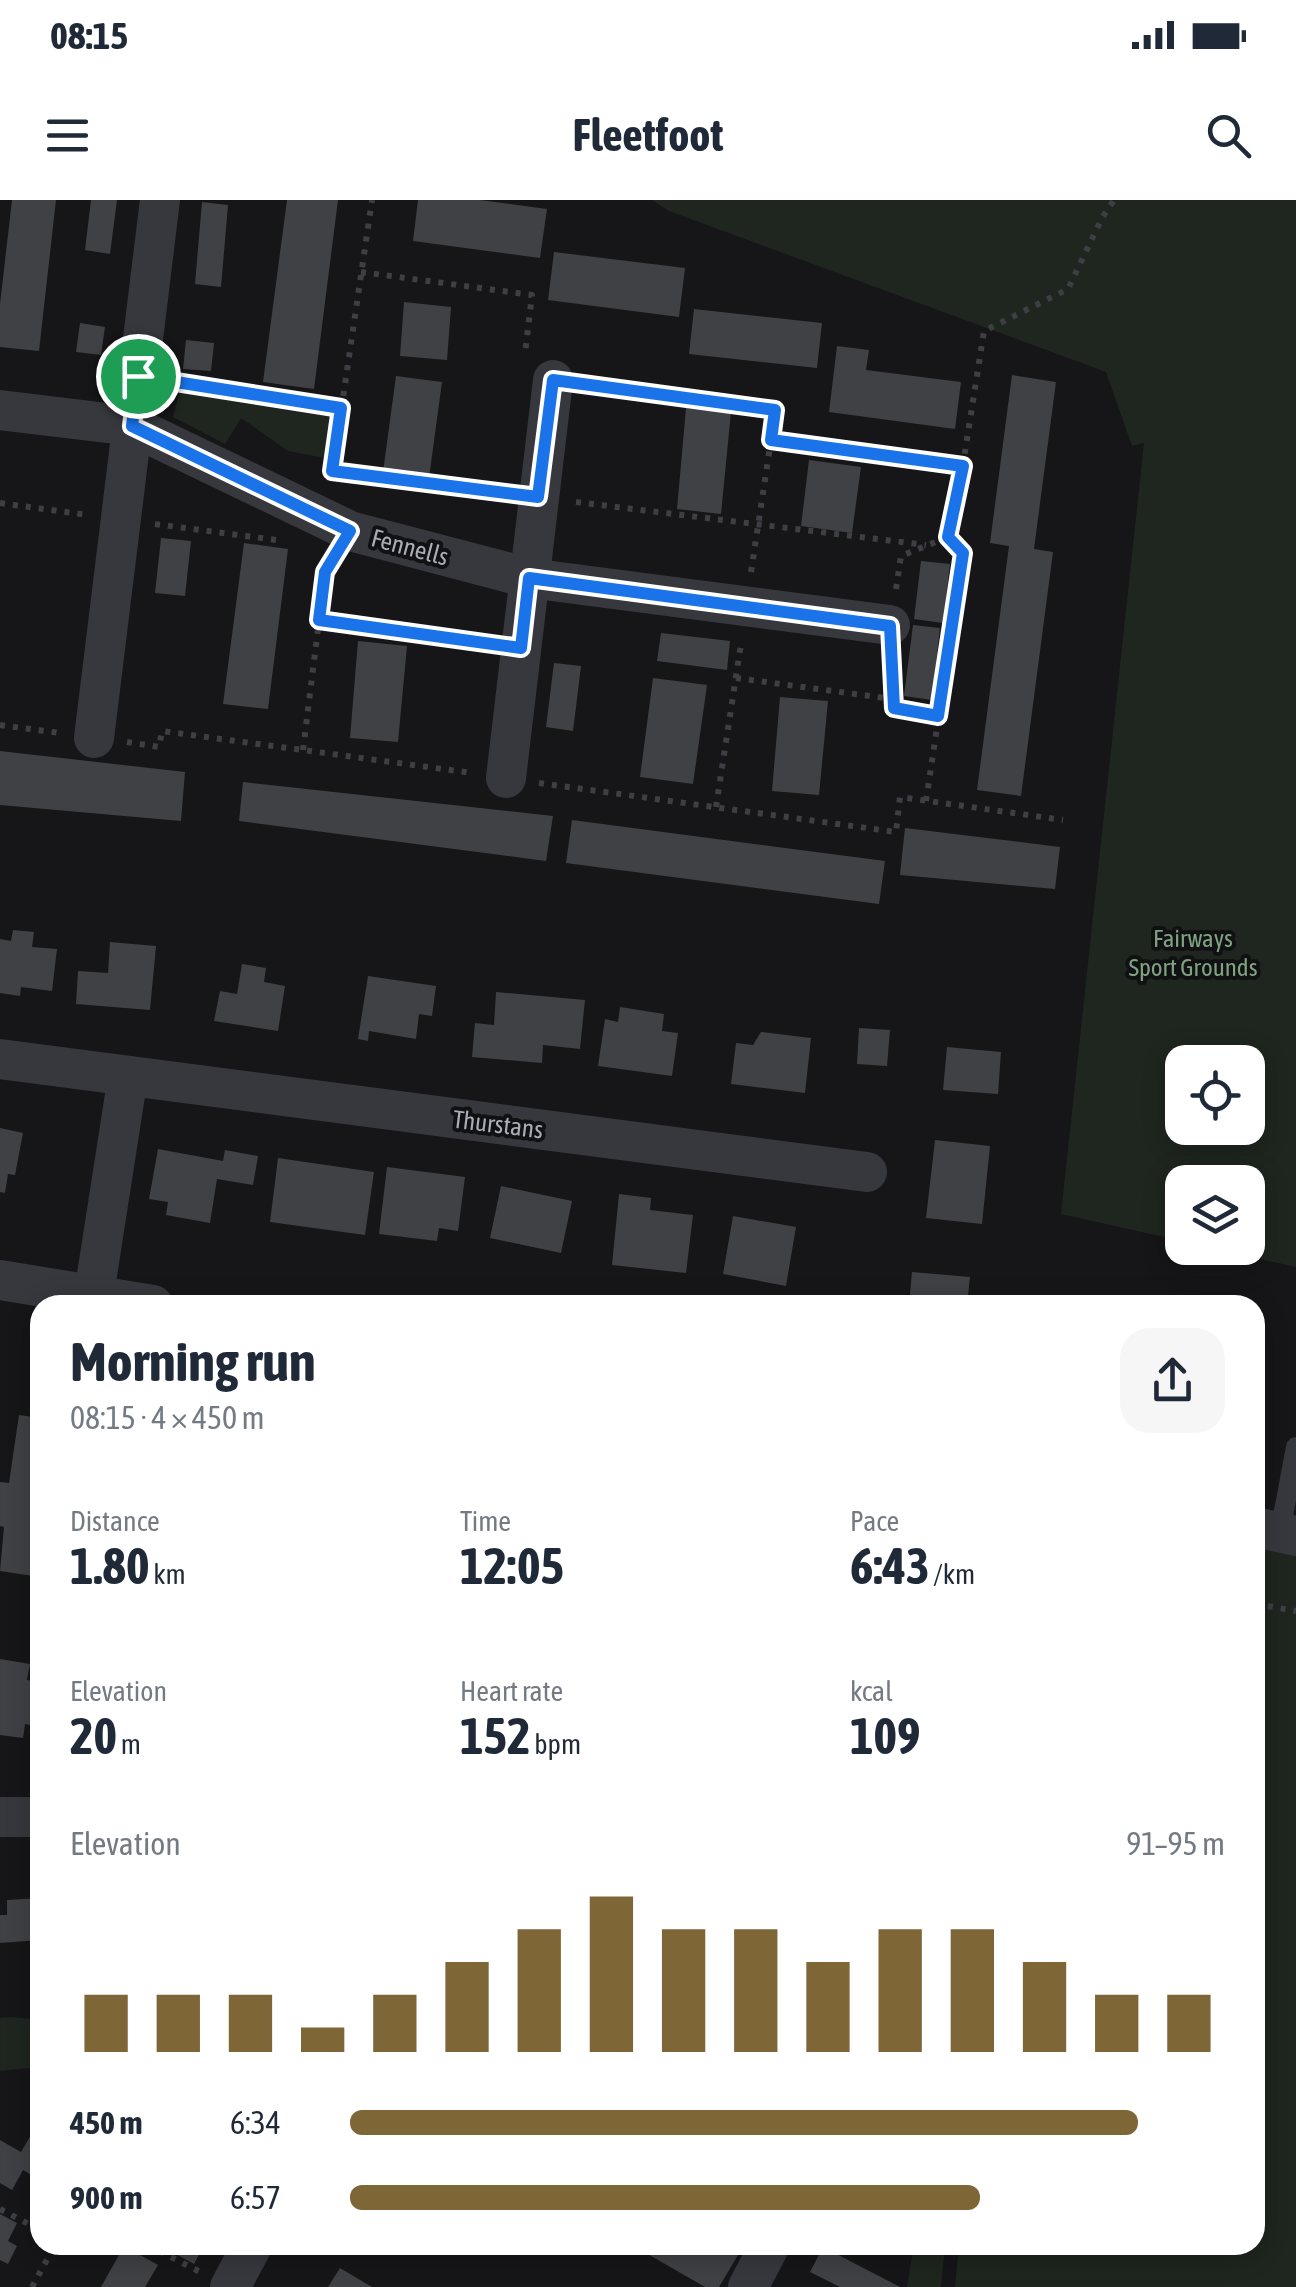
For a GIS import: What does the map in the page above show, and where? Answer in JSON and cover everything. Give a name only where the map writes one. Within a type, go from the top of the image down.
[{"type":"street","points":[[94,738],[160,200]]},
{"type":"street","points":[[506,778],[553,380]]},
{"type":"street","name":"Fennells","points":[[0,410],[132,426],[337,525],[529,578],[890,626]]},
{"type":"street","name":"Thurstans","points":[[0,1059],[867,1172]]},
{"type":"street","points":[[94,1294],[128,1076]]},
{"type":"street","points":[[0,1280],[99,1295]]},
{"type":"street","points":[[0,1817],[30,1818]]},
{"type":"street","points":[[221,2283],[244,2255]]},
{"type":"street","points":[[748,2287],[765,2255]]},
{"type":"lane","points":[[1277,1531],[1296,1447]]},
{"type":"path","points":[[302,750],[325,572],[337,525],[332,471],[372,200]]},
{"type":"path","points":[[948,537],[984,330],[1068,289],[1114,200]]},
{"type":"path","points":[[361,272],[532,295],[522,375],[775,410],[771,440],[963,466]]},
{"type":"path","points":[[138,376],[341,408]]},
{"type":"path","points":[[332,471],[928,546]]},
{"type":"path","points":[[0,503],[284,542]]},
{"type":"path","points":[[938,716],[894,708],[890,626],[901,556],[948,537]]},
{"type":"path","points":[[926,801],[963,553],[948,537]]},
{"type":"path","points":[[319,620],[521,648]]},
{"type":"path","points":[[736,678],[892,699]]},
{"type":"path","points":[[1265,1606],[1296,1611]]},
{"type":"path","points":[[0,2209],[30,2225]]},
{"type":"path","points":[[32,2287],[50,2255]]},
{"type":"path","points":[[167,2255],[221,2283]]},
{"type":"green space","name":"Fairways Sport Grounds","points":[[652,200],[1296,200],[1296,1267],[1265,1260],[1265,1165],[1165,1165],[1165,1237],[1061,1214],[1144,443],[1132,446],[1106,372],[669,211]]},
{"type":"green space","points":[[180,390],[337,412],[330,459],[288,451],[241,418],[225,444],[173,417]]},
{"type":"green space","points":[[1265,1524],[1296,1530],[1296,2287],[955,2287],[958,2255],[1265,2255]]},
{"type":"green space","points":[[0,2018],[30,2019],[30,2068],[0,2071]]},
{"type":"green space","points":[[912,2255],[944,2255],[941,2287],[907,2287]]},
{"type":"building","points":[[12,200],[56,200],[39,351],[0,347],[0,304]]},
{"type":"building","points":[[91,200],[117,200],[110,254],[85,250]]},
{"type":"building","points":[[287,200],[338,200],[314,389],[263,382]]},
{"type":"building","points":[[418,200],[480,200],[547,209],[540,258],[413,241]]},
{"type":"building","points":[[202,202],[228,205],[221,287],[195,284]]},
{"type":"building","points":[[554,252],[685,268],[679,317],[548,300]]},
{"type":"building","points":[[404,302],[451,307],[447,360],[400,356]]},
{"type":"building","points":[[694,309],[822,323],[817,368],[689,354]]},
{"type":"building","points":[[80,323],[105,327],[101,355],[76,352]]},
{"type":"building","points":[[186,340],[214,343],[211,371],[183,369]]},
{"type":"building","points":[[837,346],[869,350],[866,370],[961,382],[955,429],[829,412]]},
{"type":"building","points":[[1012,375],[1056,382],[1034,549],[1053,552],[1021,796],[977,790],[1009,546],[990,543]]},
{"type":"building","points":[[396,376],[442,382],[429,478],[383,472]]},
{"type":"building","points":[[686,408],[731,412],[721,514],[677,509]]},
{"type":"building","points":[[809,460],[861,467],[852,533],[801,526]]},
{"type":"building","points":[[161,538],[191,541],[185,596],[155,593]]},
{"type":"building","points":[[244,543],[288,549],[268,709],[223,704]]},
{"type":"building","points":[[921,561],[950,564],[943,623],[914,619]]},
{"type":"building","points":[[913,625],[940,628],[932,700],[904,696]]},
{"type":"building","points":[[661,633],[730,641],[727,670],[657,661]]},
{"type":"building","points":[[358,641],[407,646],[398,742],[350,738]]},
{"type":"building","points":[[554,663],[581,666],[573,731],[546,727]]},
{"type":"building","points":[[653,678],[707,685],[693,784],[640,777]]},
{"type":"building","points":[[780,697],[828,701],[819,795],[772,791]]},
{"type":"building","points":[[0,751],[185,772],[181,821],[0,805]]},
{"type":"building","points":[[243,782],[553,816],[546,861],[239,821]]},
{"type":"building","points":[[572,820],[885,861],[879,904],[566,863]]},
{"type":"building","points":[[905,828],[1060,847],[1055,889],[900,875]]},
{"type":"building","points":[[13,930],[34,932],[32,947],[57,949],[52,991],[21,987],[20,996],[0,993],[0,939],[11,941]]},
{"type":"building","points":[[110,942],[156,946],[150,1010],[76,1004],[78,971],[108,973]]},
{"type":"building","points":[[242,964],[266,968],[264,982],[285,986],[278,1031],[214,1021],[220,991],[237,994]]},
{"type":"building","points":[[368,976],[436,986],[432,1016],[419,1014],[416,1039],[369,1031],[368,1041],[358,1039]]},
{"type":"building","points":[[496,992],[585,1000],[580,1049],[543,1045],[542,1063],[472,1057],[475,1023],[494,1025]]},
{"type":"building","points":[[620,1007],[664,1014],[662,1031],[678,1033],[672,1076],[598,1066],[605,1019],[618,1022]]},
{"type":"building","points":[[859,1028],[890,1030],[887,1066],[857,1064]]},
{"type":"building","points":[[761,1032],[811,1038],[805,1093],[731,1084],[736,1043],[753,1045]]},
{"type":"building","points":[[947,1047],[1001,1052],[998,1094],[943,1090]]},
{"type":"building","points":[[0,1128],[23,1133],[15,1175],[8,1174],[5,1193],[0,1192]]},
{"type":"building","points":[[935,1140],[990,1146],[982,1224],[926,1218]]},
{"type":"building","points":[[158,1149],[223,1161],[225,1150],[258,1156],[253,1185],[217,1179],[210,1223],[166,1215],[168,1202],[149,1199]]},
{"type":"building","points":[[278,1158],[374,1172],[365,1235],[270,1222]]},
{"type":"building","points":[[387,1167],[465,1177],[458,1231],[439,1228],[437,1241],[379,1234]]},
{"type":"building","points":[[501,1186],[572,1201],[561,1253],[490,1238]]},
{"type":"building","points":[[619,1194],[651,1198],[650,1210],[693,1215],[686,1273],[612,1265]]},
{"type":"building","points":[[733,1216],[796,1227],[786,1286],[723,1274]]},
{"type":"building","points":[[912,1272],[970,1277],[968,1295],[910,1295]]},
{"type":"building","points":[[19,1415],[30,1417],[30,1576],[0,1571],[4,1527],[0,1526],[0,1482],[9,1483]]},
{"type":"building","points":[[0,1659],[30,1664],[30,1725],[25,1724],[23,1738],[0,1735]]},
{"type":"building","points":[[30,1899],[30,1941],[0,1943],[0,1915],[7,1915],[7,1900]]},
{"type":"building","points":[[30,2137],[30,2174],[23,2170],[12,2190],[0,2183],[0,2140],[21,2152]]},
{"type":"building","points":[[0,2214],[17,2223],[8,2241],[17,2246],[8,2264],[0,2260]]},
{"type":"building","points":[[119,2255],[140,2255],[158,2265],[145,2287],[101,2287]]},
{"type":"building","points":[[177,2255],[199,2255],[194,2264]]},
{"type":"building","points":[[649,2255],[738,2255],[719,2287],[705,2287]]},
{"type":"building","points":[[819,2255],[838,2255],[900,2287],[840,2287],[810,2272]]},
{"type":"building","points":[[340,2268],[372,2287],[328,2287]]},
{"type":"route","points":[[138,376],[341,408],[332,471],[538,497],[553,380],[775,410],[771,440],[963,466],[948,537],[963,553],[938,716],[894,708],[890,626],[529,578],[521,648],[319,620],[325,572],[350,531],[132,426],[138,376]]}]
